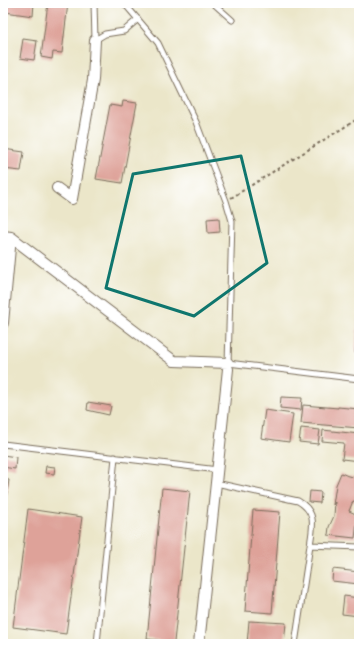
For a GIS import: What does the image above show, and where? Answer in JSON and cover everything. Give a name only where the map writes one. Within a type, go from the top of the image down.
[{"type":"street","points":[[57,188],[72,199],[93,80],[95,40]]},
{"type":"street","points":[[7,237],[174,361],[228,366],[199,644]]},
{"type":"street","points":[[3,323],[6,304],[7,237]]},
{"type":"lane","points":[[94,3],[95,40],[105,34],[124,31],[138,19]]},
{"type":"lane","points":[[124,3],[158,43],[196,122],[232,221],[228,366],[359,379]]},
{"type":"lane","points":[[213,3],[232,20]]},
{"type":"lane","points":[[3,444],[218,470]]},
{"type":"lane","points":[[97,644],[115,457]]},
{"type":"lane","points":[[216,483],[298,501],[303,504],[310,513],[313,523],[295,644]]},
{"type":"lane","points":[[310,545],[359,547]]},
{"type":"path","points":[[226,201],[359,118]]},
{"type":"highlighted area","points":[[241,156],[267,263],[194,316],[106,288],[133,174]]},
{"type":"building","points":[[6,3],[34,3],[33,16],[5,12]]},
{"type":"building","points":[[48,3],[68,3],[62,53],[53,52],[52,59],[41,57]]},
{"type":"building","points":[[23,39],[37,41],[34,60],[20,58]]},
{"type":"building","points":[[123,101],[137,103],[122,183],[96,179],[110,105],[122,107]]},
{"type":"building","points":[[3,149],[24,152],[21,171],[3,169]]},
{"type":"building","points":[[219,218],[220,232],[208,233],[207,219]]},
{"type":"building","points":[[358,316],[359,353],[355,353]]},
{"type":"building","points":[[281,397],[302,398],[301,410],[280,408]]},
{"type":"building","points":[[88,402],[111,406],[109,415],[87,410]]},
{"type":"building","points":[[303,405],[359,409],[359,428],[301,423]]},
{"type":"building","points":[[265,410],[293,414],[289,442],[261,438]]},
{"type":"building","points":[[301,428],[320,430],[318,444],[299,442]]},
{"type":"building","points":[[323,430],[359,434],[359,461],[342,459],[344,443],[322,441]]},
{"type":"building","points":[[3,455],[16,457],[15,469],[3,467]]},
{"type":"building","points":[[46,466],[55,467],[54,474],[45,473]]},
{"type":"building","points":[[341,473],[359,479],[358,502],[353,501],[349,511],[358,515],[355,538],[328,535],[329,527],[334,516],[335,502],[333,505],[336,485]]},
{"type":"building","points":[[3,479],[9,480],[4,511],[3,511]]},
{"type":"building","points":[[162,488],[190,491],[174,642],[147,639]]},
{"type":"building","points":[[310,491],[321,492],[320,503],[309,502]]},
{"type":"building","points":[[28,509],[82,517],[66,634],[13,627]]},
{"type":"building","points":[[253,510],[280,512],[272,613],[245,611]]},
{"type":"building","points":[[333,569],[359,572],[359,584],[332,581]]},
{"type":"building","points":[[344,596],[359,598],[359,616],[342,614]]},
{"type":"building","points":[[249,621],[286,623],[284,644],[247,644]]}]
